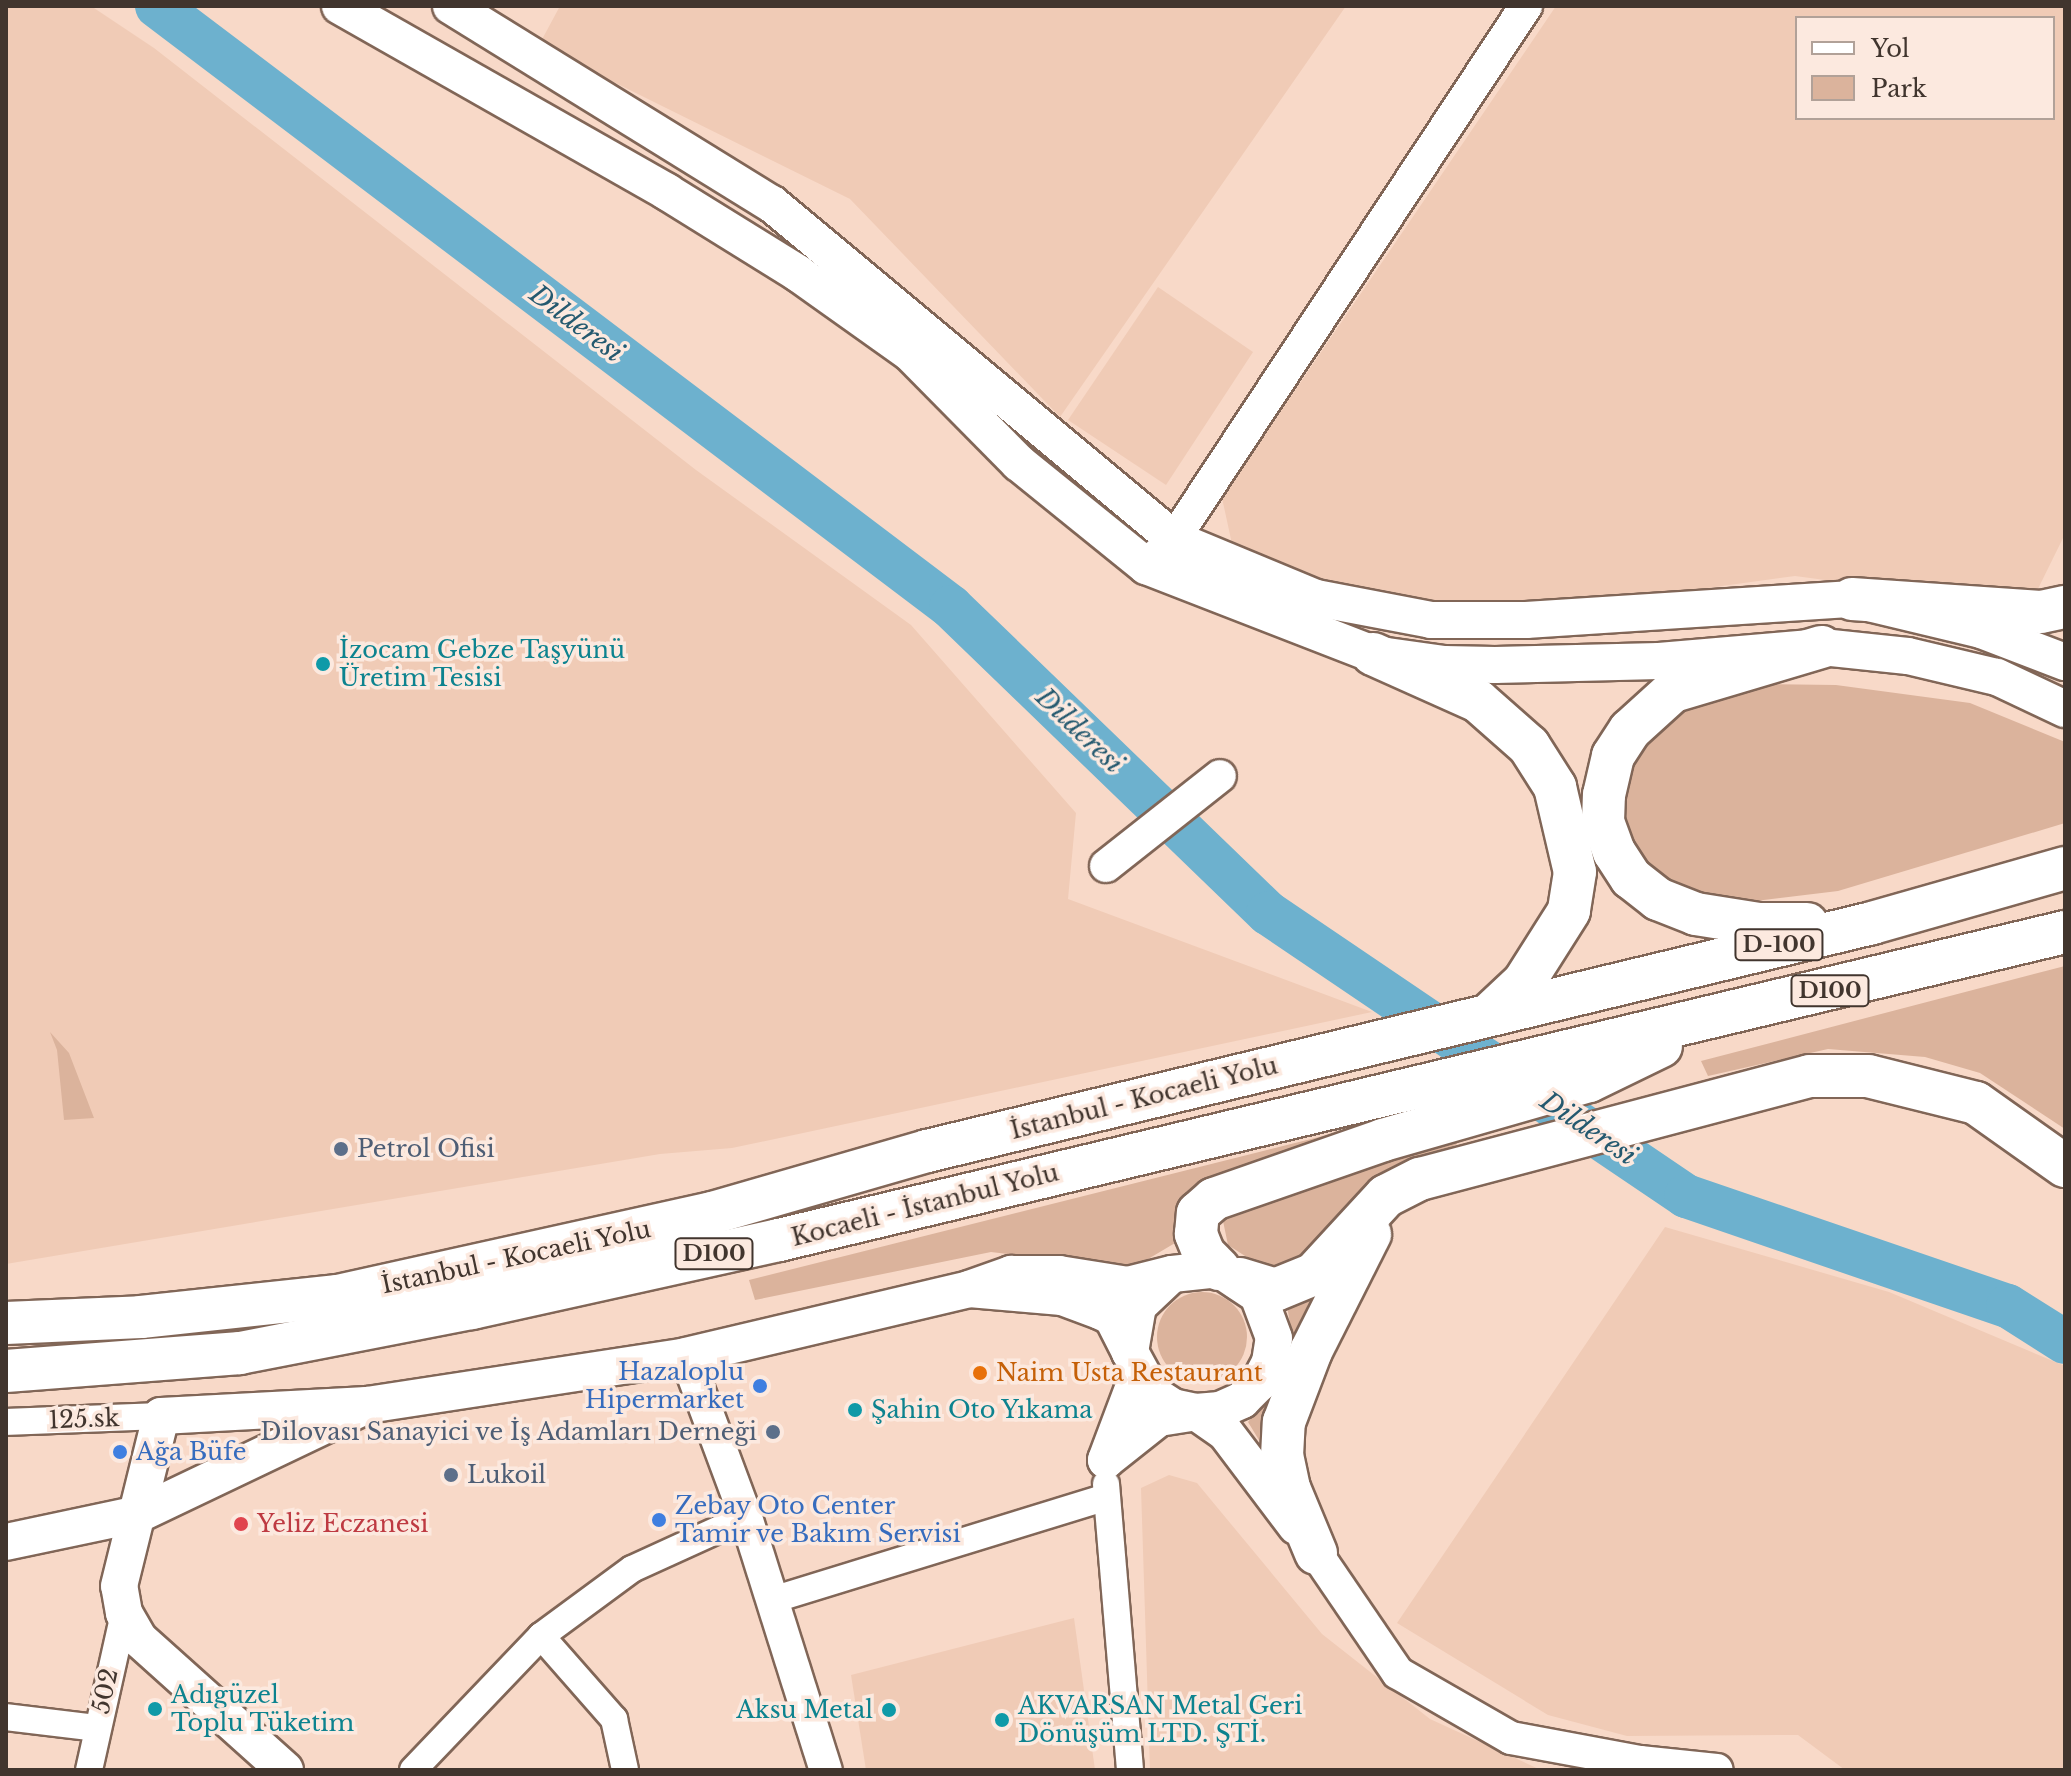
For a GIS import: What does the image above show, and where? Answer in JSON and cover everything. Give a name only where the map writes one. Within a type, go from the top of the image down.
[{"type":"highway","points":[[1852,599],[2041,612],[2065,607]]},
{"type":"highway","points":[[1822,647],[1673,691],[1630,730],[1613,756],[1603,822],[1631,878],[1658,899],[1696,914],[1759,924],[1872,923]]},
{"type":"highway","points":[[1373,654],[1478,701],[1529,746],[1555,787],[1575,872],[1569,911],[1524,982],[1491,1013]]},
{"type":"highway","name":"D-100","points":[[1491,1013],[1872,923],[2065,868]]},
{"type":"highway","name":"D100","points":[[1592,1063],[1715,1018],[2053,938]]},
{"type":"highway","name":"İstanbul - Kocaeli Yolu","points":[[6,1323],[141,1317],[338,1296],[712,1213],[927,1151],[1491,1013]]},
{"type":"highway","points":[[1592,1063],[1442,1123],[1214,1199],[1198,1213],[1196,1234],[1204,1254],[1230,1274],[1275,1290],[1295,1284],[1331,1259],[1386,1196],[1420,1179],[1810,1076],[1868,1076],[1916,1085],[1976,1103],[2065,1166]]},
{"type":"highway","name":"Kocaeli - İstanbul Yolu","points":[[6,1371],[240,1353],[472,1308],[1414,1087],[1592,1063]]},
{"type":"highway","points":[[1316,1553],[1289,1488],[1282,1456],[1284,1422],[1311,1351],[1371,1231],[1397,1205],[1489,1162]]},
{"type":"main road","points":[[340,6],[667,192],[799,274],[910,353],[1019,463],[1146,566],[1373,654],[1444,664],[1495,665],[1659,661],[1822,647],[1908,656],[1997,677],[2065,709]]},
{"type":"main road","points":[[451,6],[772,204],[1174,539],[1316,598],[1431,620],[1526,620],[1852,599],[1981,630],[2065,662]]},
{"type":"main road","points":[[285,1770],[139,1639],[124,1613],[119,1586],[161,1416],[367,1405],[686,1356],[969,1289],[1011,1274],[1059,1274],[1128,1285],[1172,1274],[1230,1274],[1270,1315],[1270,1362],[1242,1400],[1220,1410],[1159,1418],[1106,1460]]},
{"type":"main road","points":[[1106,1460],[1134,1364],[1138,1306],[1172,1274]]},
{"type":"main road","points":[[969,1289],[1062,1297],[1112,1317],[1134,1364],[1153,1394],[1173,1407],[1196,1412],[1225,1432],[1316,1553]]},
{"type":"main road","points":[[6,1542],[139,1514],[367,1405]]},
{"type":"street","points":[[1146,566],[1174,539],[1526,6]]},
{"type":"street","points":[[1106,866],[1220,776]]},
{"type":"street","points":[[686,1356],[746,1517],[826,1770]]},
{"type":"street","name":"125.sk","points":[[6,1422],[161,1416]]},
{"type":"street","points":[[1106,1460],[1130,1770]]},
{"type":"street","points":[[772,1600],[1107,1497]]},
{"type":"street","points":[[413,1770],[541,1636],[632,1569],[746,1517]]},
{"type":"street","points":[[1316,1553],[1398,1673],[1511,1738],[1717,1770]]},
{"type":"street","name":"502","points":[[89,1770],[124,1613]]},
{"type":"street","points":[[541,1636],[614,1719],[625,1770]]},
{"type":"street","points":[[6,1717],[97,1728]]},
{"type":"shaded area","points":[[6,6],[91,6],[154,48],[696,470],[911,625],[1076,813],[1068,899],[1372,1012],[732,1148],[660,1154],[6,1264]]},
{"type":"shaded area","points":[[560,6],[1346,6],[1060,417],[850,199],[539,45]]},
{"type":"shaded area","points":[[1556,6],[2065,6],[2065,534],[2029,607],[1795,576],[1555,609],[1409,607],[1234,553],[1222,498]]},
{"type":"shaded area","points":[[1158,287],[1253,352],[1166,485],[1068,420]]},
{"type":"shaded area","points":[[1665,1227],[1889,1292],[2065,1366],[2065,1770],[1845,1770],[1798,1735],[1627,1736],[1548,1715],[1397,1623]]},
{"type":"shaded area","points":[[1169,1475],[1197,1483],[1322,1634],[1430,1719],[1541,1770],[1150,1770],[1141,1488]]},
{"type":"shaded area","name":"AKVARSAN Metal Geri Dönüşüm LTD. ŞTİ.","points":[[1074,1618],[1095,1770],[866,1770],[851,1675]]},
{"type":"green space","points":[[1757,684],[1836,685],[1970,703],[2065,742],[2065,823],[1838,891],[1731,904],[1681,891],[1626,850],[1617,782],[1674,703]]},
{"type":"green space","points":[[2065,966],[2065,1129],[1980,1073],[1925,1057],[1828,1049],[1708,1076],[1701,1061]]},
{"type":"green space","points":[[50,1032],[69,1053],[94,1118],[64,1120],[57,1050]]},
{"type":"green space","points":[[1379,1122],[1143,1262],[1114,1267],[991,1252],[755,1300],[749,1280]]},
{"type":"green space","points":[[1457,1134],[1457,1144],[1432,1157],[1326,1247],[1270,1272],[1228,1245],[1223,1221],[1235,1204]]},
{"type":"green space","points":[[1321,1286],[1265,1450],[1248,1422],[1278,1385],[1293,1344],[1287,1305]]},
{"type":"green space","points":[[1202,1292],[1219,1295],[1234,1305],[1244,1320],[1247,1337],[1244,1354],[1234,1369],[1219,1379],[1202,1382],[1185,1379],[1170,1369],[1160,1354],[1157,1337],[1160,1320],[1170,1305],[1185,1295]]},
{"type":"waterway","name":"Dilderesi","points":[[157,6],[951,607],[1268,913],[1686,1196],[2008,1306],[2065,1342]]},
{"type":"place","name":"İzocam Gebze Taşyünü Üretim Tesisi","points":[[323,664]]},
{"type":"place","name":"Petrol Ofisi","points":[[341,1149]]},
{"type":"place","name":"Naim Usta Restaurant","points":[[980,1373]]},
{"type":"place","name":"Hazaloplu Hipermarket","points":[[760,1386]]},
{"type":"place","name":"Şahin Oto Yıkama","points":[[855,1410]]},
{"type":"place","name":"Dilovası Sanayici ve İş Adamları Derneği","points":[[773,1432]]},
{"type":"place","name":"Ağa Büfe","points":[[120,1452]]},
{"type":"place","name":"Lukoil","points":[[451,1475]]},
{"type":"place","name":"Zebay Oto Center Tamir ve Bakım Servisi","points":[[659,1520]]},
{"type":"place","name":"Yeliz Eczanesi","points":[[241,1524]]},
{"type":"place","name":"Adıgüzel Toplu Tüketim","points":[[155,1709]]},
{"type":"place","name":"Aksu Metal","points":[[889,1710]]},
{"type":"place","name":"AKVARSAN Metal Geri Dönüşüm LTD. ŞTİ.","points":[[1002,1720]]}]
